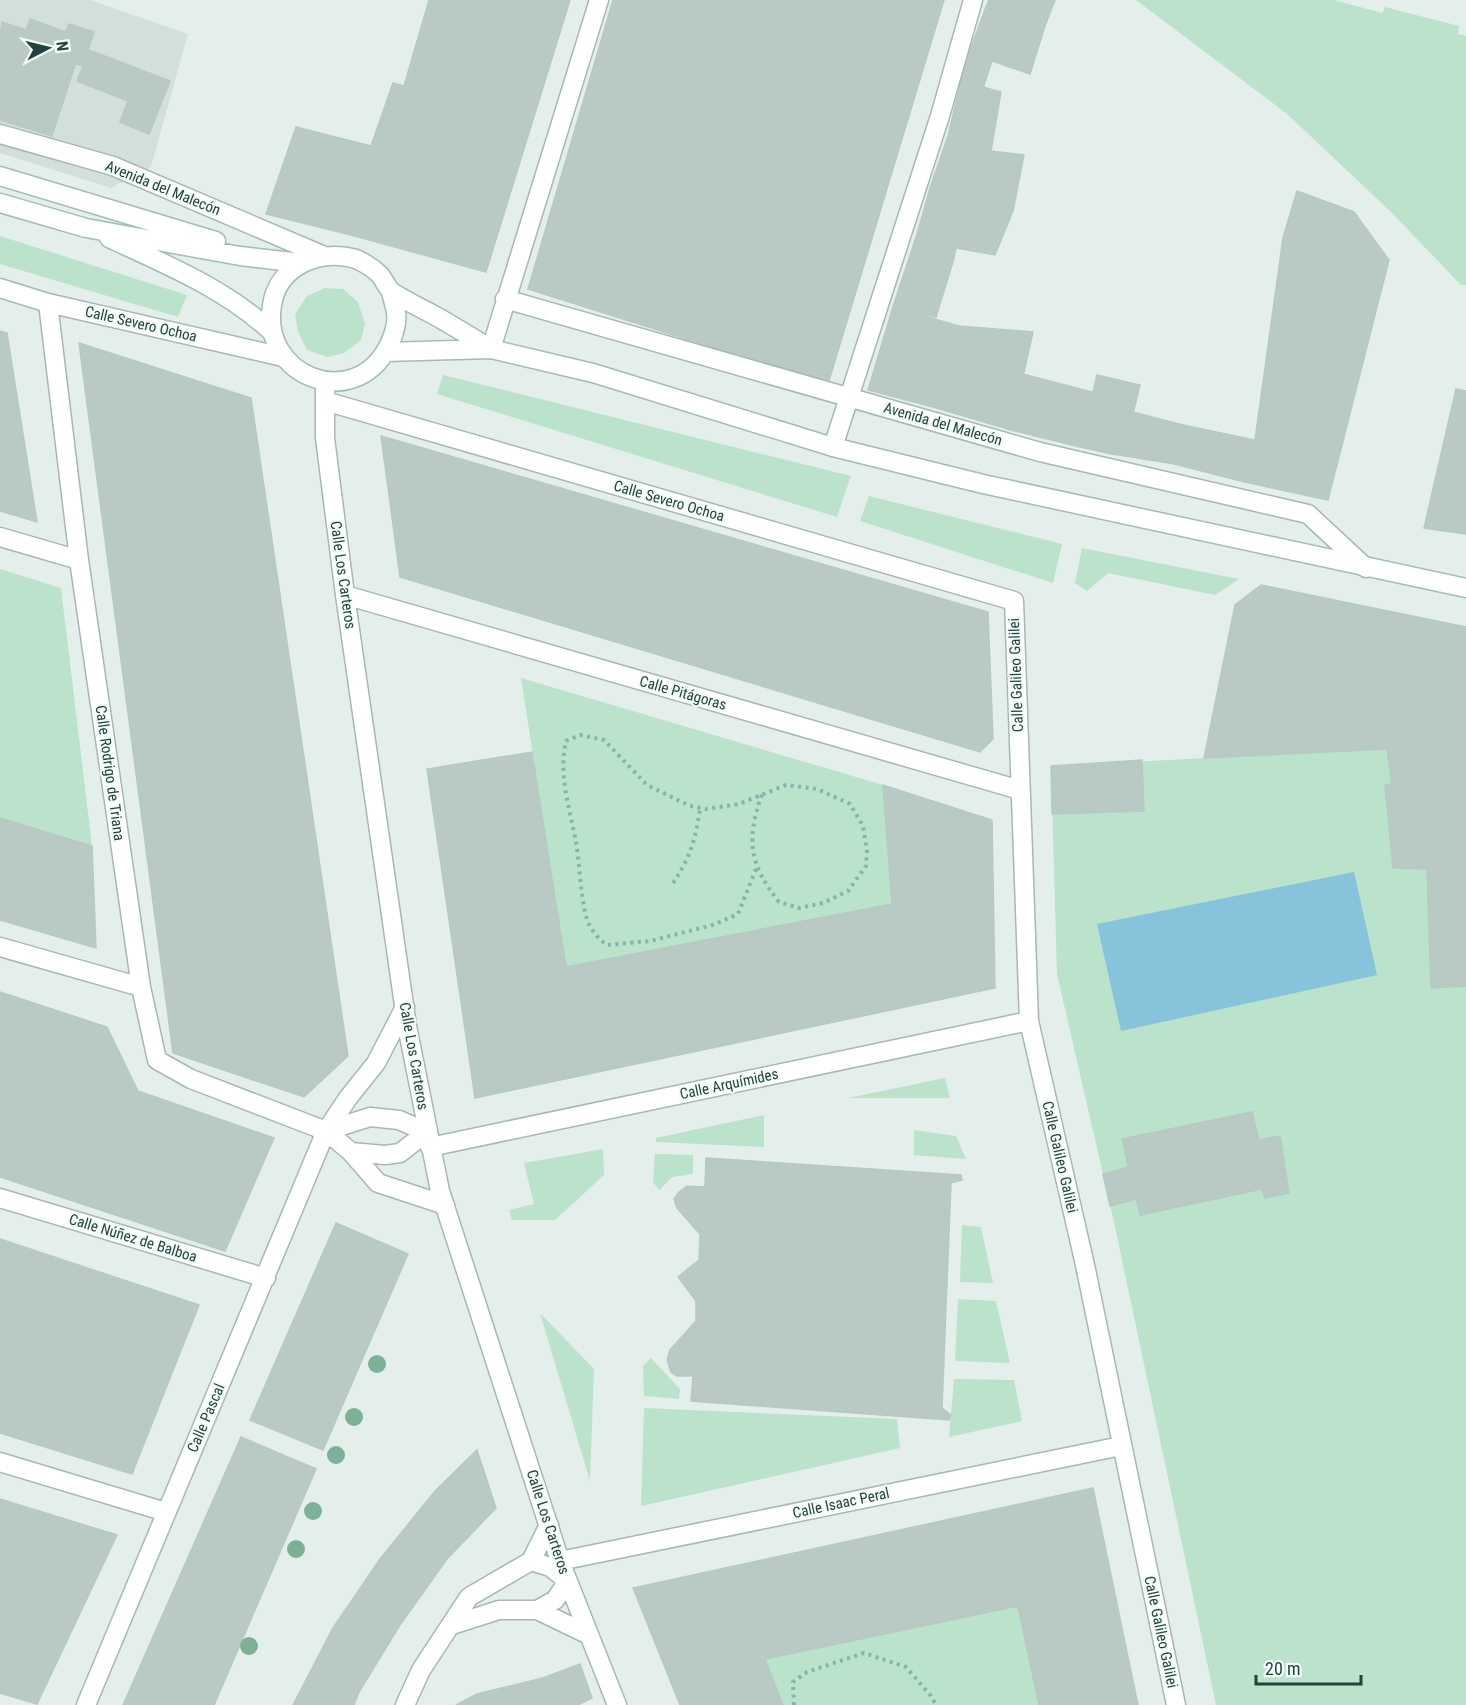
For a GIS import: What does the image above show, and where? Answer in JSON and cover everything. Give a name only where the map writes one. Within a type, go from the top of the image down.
[{"type":"street","points":[[490,349],[599,0]]},
{"type":"street","points":[[833,447],[940,116],[973,0]]},
{"type":"street","name":"Avenida del Malecón","points":[[0,134],[113,166],[322,255]]},
{"type":"street","points":[[0,176],[281,261]]},
{"type":"street","points":[[0,203],[86,228],[240,256],[302,263]]},
{"type":"street","points":[[86,228],[202,281],[249,311],[272,332]]},
{"type":"street","points":[[322,255],[354,258],[378,273],[391,291],[396,314],[394,336],[380,361],[363,375],[347,380],[325,382],[299,372],[283,357],[274,342],[270,325],[272,303],[276,291],[288,273],[302,263],[322,255]]},
{"type":"street","name":"Calle Severo Ochoa","points":[[0,288],[48,303],[283,357]]},
{"type":"street","points":[[391,291],[490,349]]},
{"type":"street","name":"Avenida del Malecón","points":[[505,299],[1040,452],[1308,514],[1366,568]]},
{"type":"street","name":"Calle Rodrigo de Triana","points":[[48,303],[79,560],[141,987],[158,1060],[191,1079],[326,1131],[351,1152],[378,1183],[445,1205]]},
{"type":"street","points":[[385,352],[490,349],[593,374],[833,447],[992,486],[1466,590]]},
{"type":"street","name":"Calle Los Carteros","points":[[325,382],[325,438],[345,595],[405,1007],[428,1139],[445,1205],[560,1561],[617,1705]]},
{"type":"street","name":"Calle Severo Ochoa","points":[[325,401],[1014,601]]},
{"type":"street","points":[[0,537],[79,560]]},
{"type":"street","name":"Calle Pitágoras","points":[[345,595],[1020,790]]},
{"type":"street","name":"Calle Galileo Galilei","points":[[1014,601],[1029,1022],[1084,1265],[1176,1705]]},
{"type":"street","points":[[0,947],[141,987]]},
{"type":"street","name":"Calle Pascal","points":[[86,1705],[326,1131],[348,1098],[376,1063],[405,1007]]},
{"type":"street","name":"Calle Arquímides","points":[[428,1139],[1029,1022]]},
{"type":"street","points":[[326,1131],[370,1117],[399,1120],[428,1139]]},
{"type":"street","points":[[351,1152],[385,1155],[400,1153],[428,1139]]},
{"type":"street","name":"Calle Núñez de Balboa","points":[[0,1198],[266,1278]]},
{"type":"street","name":"Calle Isaac Peral","points":[[560,1561],[1121,1446]]},
{"type":"street","points":[[0,1462],[166,1512]]},
{"type":"street","points":[[405,1705],[421,1670],[469,1597],[531,1561],[549,1526]]},
{"type":"street","points":[[531,1561],[550,1567],[568,1581],[555,1599],[537,1610]]},
{"type":"street","points":[[452,1625],[499,1610],[537,1610],[589,1635]]},
{"type":"path","points":[[756,869],[738,914],[713,925],[650,941],[607,945],[596,938],[586,917],[575,839],[567,803],[563,755],[566,741],[580,735],[604,740],[647,785],[690,806],[706,809],[739,804],[762,794],[786,785],[817,789],[850,804],[863,826],[867,851],[866,866],[848,891],[823,903],[799,908],[779,902],[756,869],[752,851],[754,818],[762,794]]},
{"type":"path","points":[[673,883],[683,868],[695,841],[700,808]]},
{"type":"path","points":[[795,1705],[793,1682],[807,1672],[864,1653],[906,1667],[936,1705]]},
{"type":"shaded area","points":[[0,0],[90,0],[188,34],[151,167],[111,188],[0,153]]},
{"type":"green space","points":[[1136,0],[1334,0],[1382,13],[1385,7],[1459,26],[1458,34],[1466,36],[1466,285],[1461,285],[1391,212],[1286,113]]},
{"type":"green space","points":[[0,236],[187,295],[178,317],[0,264]]},
{"type":"green space","points":[[325,288],[343,289],[358,302],[365,324],[361,340],[344,353],[328,357],[307,350],[298,332],[295,314],[307,296]]},
{"type":"green space","points":[[443,375],[851,476],[837,517],[437,394]]},
{"type":"green space","points":[[869,496],[1062,544],[1053,583],[860,521]]},
{"type":"green space","points":[[1082,548],[1239,579],[1215,595],[1108,573],[1087,591],[1075,583]]},
{"type":"green space","points":[[0,569],[61,588],[92,846],[0,818]]},
{"type":"green space","points":[[521,678],[883,785],[892,904],[566,967]]},
{"type":"green space","points":[[1387,749],[1392,784],[1385,785],[1393,867],[1427,869],[1431,987],[1466,986],[1466,1705],[1216,1705],[1114,1222],[1057,974],[1051,766]]},
{"type":"green space","points":[[945,1078],[950,1098],[848,1098]]},
{"type":"green space","points":[[764,1115],[764,1147],[656,1142],[656,1138]]},
{"type":"green space","points":[[914,1130],[956,1136],[966,1159],[914,1155]]},
{"type":"green space","points":[[603,1149],[604,1175],[555,1220],[512,1220],[509,1210],[534,1204],[524,1163]]},
{"type":"green space","points":[[655,1154],[693,1155],[693,1174],[672,1177],[659,1190],[653,1182]]},
{"type":"green space","points":[[962,1225],[981,1227],[993,1283],[960,1282]]},
{"type":"green space","points":[[958,1299],[996,1301],[1010,1363],[955,1361]]},
{"type":"green space","points":[[540,1313],[594,1369],[590,1481]]},
{"type":"green space","points":[[651,1358],[680,1389],[679,1399],[644,1396],[643,1366]]},
{"type":"green space","points":[[954,1379],[1014,1380],[1022,1421],[949,1437]]},
{"type":"green space","points":[[644,1408],[897,1419],[900,1448],[641,1506]]},
{"type":"green space","points":[[1018,1606],[1039,1705],[783,1705],[765,1659]]},
{"type":"water","points":[[1354,872],[1377,975],[1121,1031],[1097,924]]},
{"type":"building","points":[[429,0],[570,0],[486,272],[266,214],[296,127],[371,146],[393,83],[404,86]]},
{"type":"building","points":[[613,0],[944,0],[828,384],[528,289]]},
{"type":"building","points":[[989,0],[1055,0],[1045,26],[986,7]]},
{"type":"building","points":[[986,7],[1045,26],[1030,74],[969,53]]},
{"type":"building","points":[[30,19],[66,32],[69,24],[94,32],[83,66],[0,38],[2,22],[26,30]]},
{"type":"building","points":[[0,38],[77,59],[52,136],[0,120]]},
{"type":"building","points":[[89,50],[170,81],[149,134],[120,122],[128,101],[77,81]]},
{"type":"building","points":[[969,53],[992,61],[983,88],[961,81]]},
{"type":"building","points":[[961,81],[1001,92],[991,151],[948,136]]},
{"type":"building","points":[[948,136],[991,151],[1024,155],[1013,211],[930,188]]},
{"type":"building","points":[[930,188],[1013,211],[995,255],[956,248],[953,262],[921,252],[926,238],[917,234]]},
{"type":"building","points":[[1297,191],[1354,212],[1389,260],[1328,500],[1249,483],[1283,238]]},
{"type":"building","points":[[917,234],[926,238],[921,252],[953,262],[936,317],[893,307]]},
{"type":"building","points":[[893,307],[959,326],[933,407],[868,390]]},
{"type":"building","points":[[959,326],[1033,332],[1011,430],[933,407]]},
{"type":"building","points":[[0,331],[7,333],[37,522],[0,511]]},
{"type":"building","points":[[79,343],[251,398],[348,1056],[304,1097],[173,1053]]},
{"type":"building","points":[[1023,374],[1092,392],[1080,447],[1011,430]]},
{"type":"building","points":[[1097,375],[1140,385],[1133,414],[1125,410],[1112,454],[1080,447]]},
{"type":"building","points":[[1456,389],[1466,391],[1466,534],[1424,528]]},
{"type":"building","points":[[1125,410],[1183,425],[1174,464],[1112,454]]},
{"type":"building","points":[[1183,425],[1255,440],[1249,483],[1174,464]]},
{"type":"building","points":[[381,436],[988,612],[993,739],[980,752],[400,577]]},
{"type":"building","points":[[1261,585],[1466,627],[1466,986],[1431,988],[1427,869],[1393,868],[1385,785],[1392,784],[1387,749],[1204,758],[1235,605]]},
{"type":"building","points":[[532,752],[566,967],[892,904],[883,785],[992,820],[995,988],[475,1098],[427,769]]},
{"type":"building","points":[[1142,760],[1144,811],[1052,814],[1051,766]]},
{"type":"building","points":[[0,818],[92,846],[96,948],[0,920]]},
{"type":"building","points":[[0,992],[107,1027],[138,1091],[274,1138],[225,1251],[0,1177]]},
{"type":"building","points":[[1252,1112],[1259,1140],[1280,1136],[1289,1193],[1265,1198],[1262,1189],[1140,1215],[1122,1139]]},
{"type":"building","points":[[706,1158],[961,1175],[962,1180],[951,1183],[942,1408],[951,1415],[949,1420],[691,1401],[693,1376],[677,1376],[671,1372],[667,1360],[670,1350],[696,1321],[696,1301],[678,1277],[699,1260],[700,1234],[677,1208],[674,1199],[687,1186],[705,1187]]},
{"type":"building","points":[[1129,1167],[1136,1199],[1110,1206],[1103,1174]]},
{"type":"building","points":[[336,1223],[408,1254],[323,1450],[250,1420]]},
{"type":"building","points":[[0,1239],[199,1305],[132,1474],[0,1433]]},
{"type":"building","points":[[241,1437],[316,1469],[214,1705],[123,1705]]},
{"type":"building","points":[[477,1450],[496,1508],[447,1559],[400,1625],[359,1692],[354,1705],[293,1705],[333,1628],[380,1559],[435,1491]]},
{"type":"building","points":[[1093,1488],[1138,1705],[1039,1705],[1018,1606],[765,1659],[783,1705],[680,1705],[633,1588]]},
{"type":"building","points":[[0,1499],[117,1535],[37,1704],[0,1693]]},
{"type":"building","points":[[580,1664],[592,1698],[578,1705],[553,1705],[543,1678]]},
{"type":"building","points":[[543,1678],[553,1705],[456,1705],[477,1694]]}]
